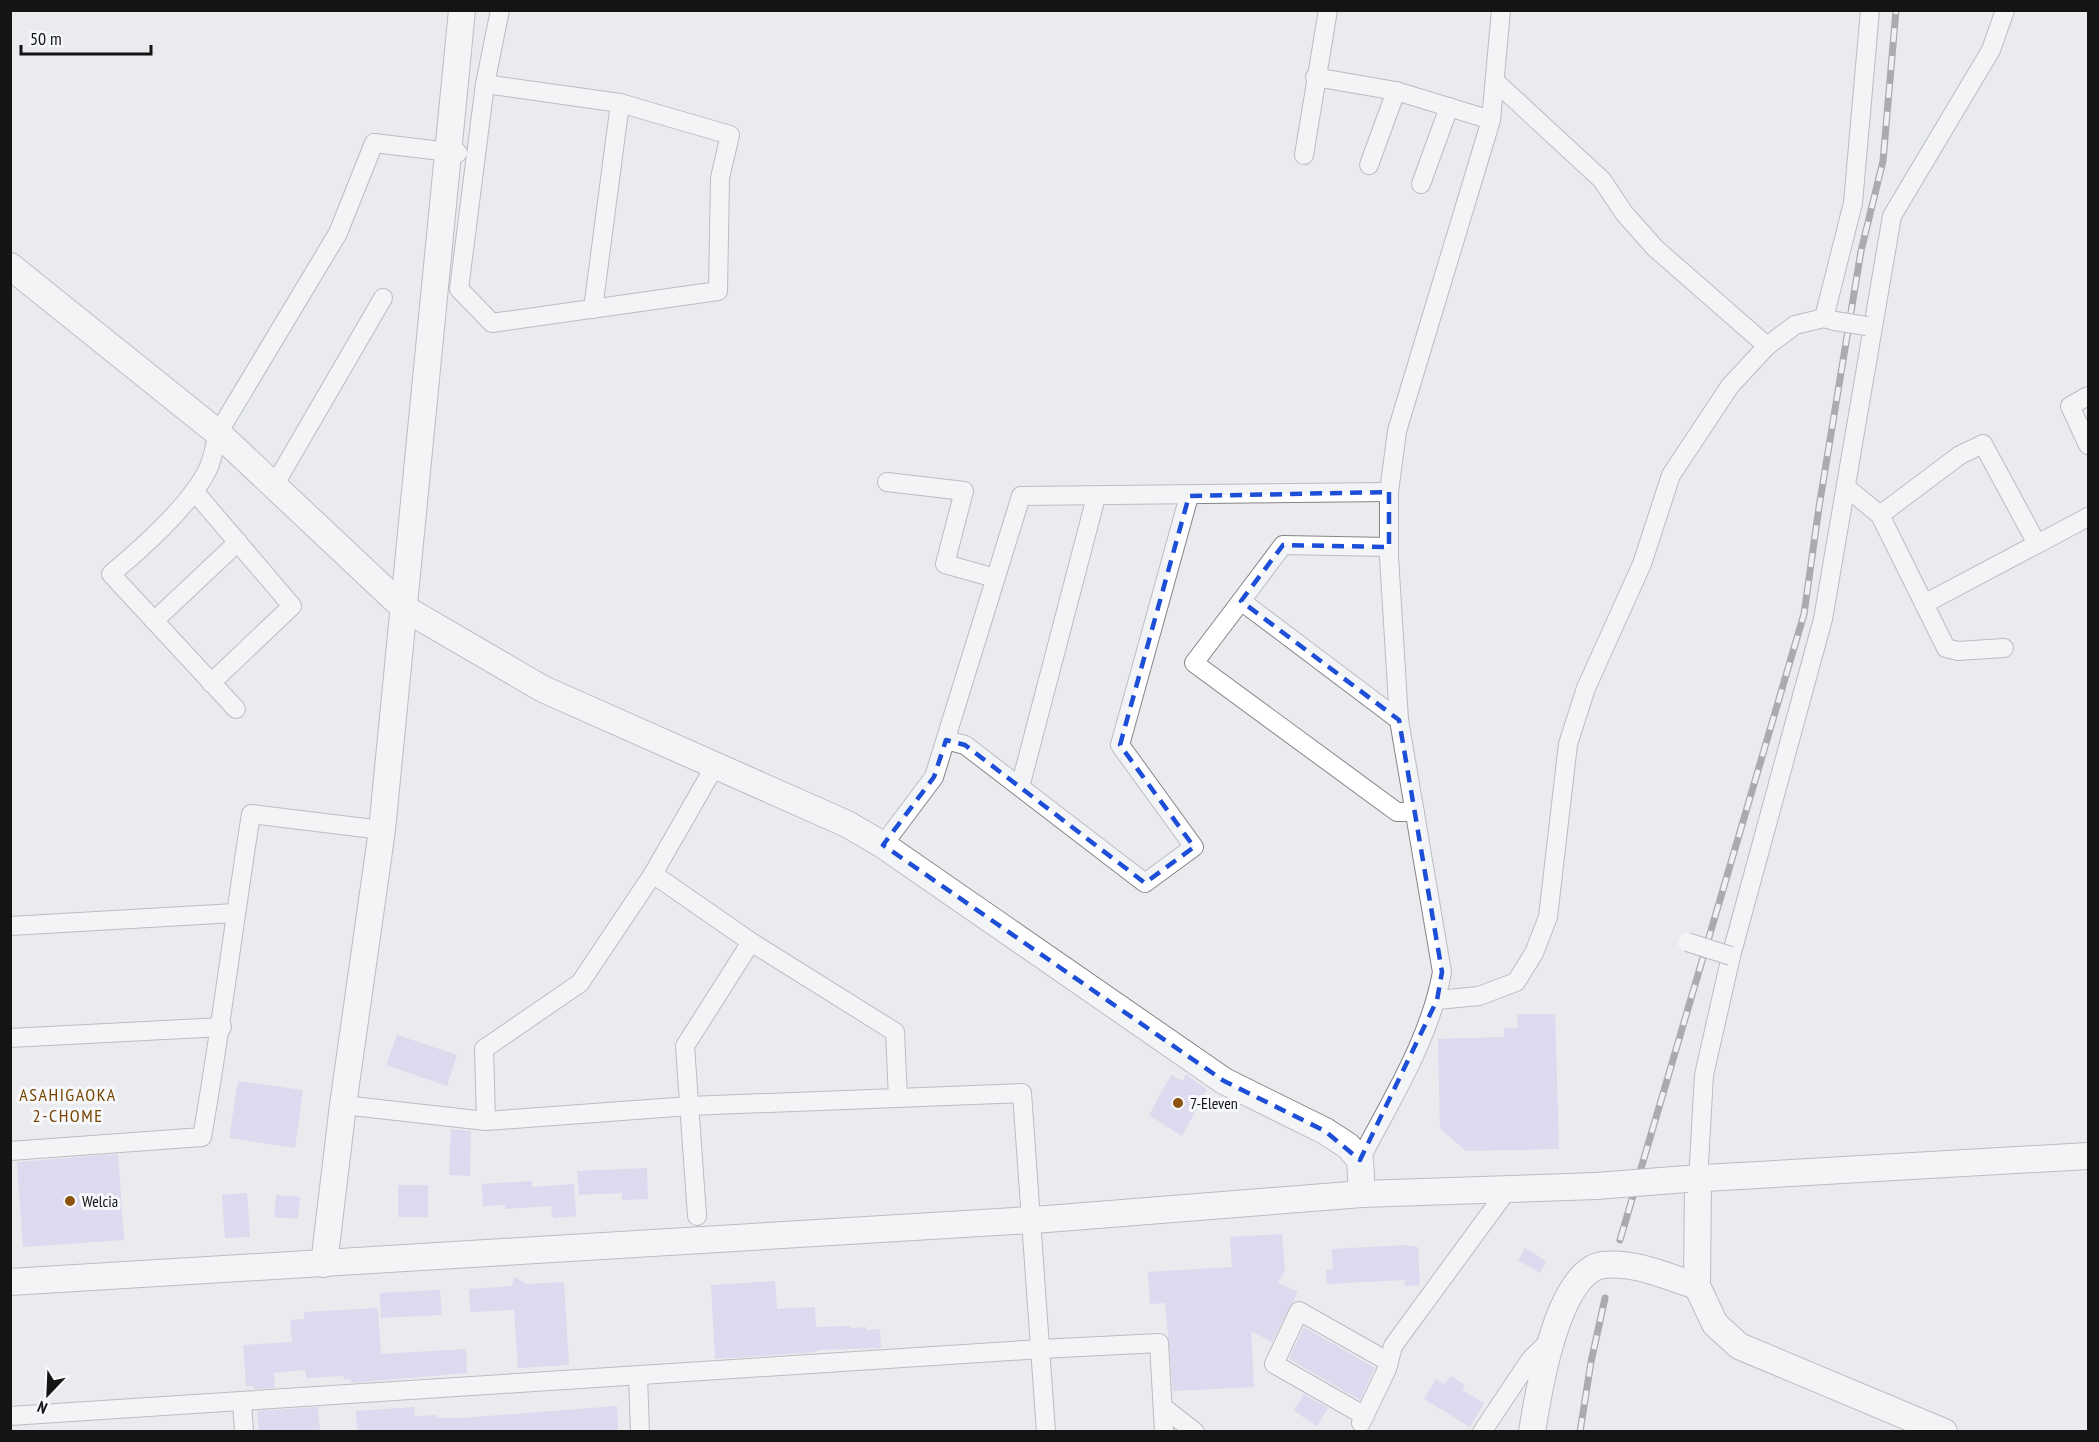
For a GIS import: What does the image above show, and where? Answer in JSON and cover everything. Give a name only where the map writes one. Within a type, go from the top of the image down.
[{"type":"street","points":[[324,1264],[343,1105],[382,830],[462,10]]},
{"type":"street","points":[[485,84],[620,103],[730,135],[720,178],[718,291],[492,322],[459,289],[485,84],[500,10]]},
{"type":"street","points":[[1304,155],[1315,77],[1328,10]]},
{"type":"street","points":[[1362,1194],[1360,1160],[1408,1066],[1437,1000],[1442,972],[1399,720],[1389,547],[1389,492],[1397,431],[1491,120],[1501,10]]},
{"type":"street","points":[[1830,320],[1853,203],[1870,10]]},
{"type":"street","points":[[1944,1431],[1739,1346],[1715,1324],[1697,1286],[1693,1180],[1704,1075],[1731,956],[1823,619],[1847,488],[1871,327],[1892,216],[1991,50],[2005,10]]},
{"type":"street","points":[[1315,77],[1396,91],[1491,120]]},
{"type":"street","points":[[1496,82],[1602,180],[1624,213],[1655,248],[1767,346]]},
{"type":"street","points":[[1369,165],[1396,91]]},
{"type":"street","points":[[594,309],[620,103]]},
{"type":"street","points":[[1421,184],[1449,107]]},
{"type":"street","points":[[236,709],[111,574],[144,547],[194,491],[208,468],[218,433],[338,233],[374,143],[475,156]]},
{"type":"street","points":[[10,266],[218,433],[404,608],[489,660],[543,688],[847,824],[883,845],[1224,1081],[1325,1131],[1348,1146],[1360,1160]]},
{"type":"street","points":[[274,484],[383,298]]},
{"type":"street","points":[[1437,1000],[1479,996],[1516,982],[1534,953],[1548,917],[1568,744],[1586,688],[1642,564],[1671,475],[1730,386],[1767,346],[1795,325],[1830,320],[1871,327]]},
{"type":"street","points":[[2088,396],[2070,406],[2088,445]]},
{"type":"street","points":[[1880,515],[1960,455],[1983,444],[2037,544]]},
{"type":"street","points":[[887,482],[964,491],[945,564],[995,578]]},
{"type":"street","points":[[1847,488],[1880,515],[1946,648],[1958,651],[2004,648]]},
{"type":"street","points":[[194,491],[292,606],[211,683]]},
{"type":"street","points":[[883,845],[934,777],[1021,496],[1096,497],[1389,492]]},
{"type":"street","points":[[946,740],[964,745],[1145,883],[1194,847],[1120,746],[1189,495]]},
{"type":"street","points":[[1020,787],[1096,497]]},
{"type":"street","points":[[1924,604],[2088,517]]},
{"type":"street","points":[[153,621],[238,542]]},
{"type":"street","points":[[1389,547],[1283,545],[1194,663],[1397,812],[1415,812]]},
{"type":"street","points":[[1241,601],[1399,720]]},
{"type":"street","points":[[486,1121],[484,1048],[580,983],[653,874],[716,764]]},
{"type":"street","points":[[10,1151],[202,1137],[222,1027],[235,913],[251,813],[382,830]]},
{"type":"street","points":[[653,874],[751,942],[895,1032],[898,1098]]},
{"type":"street","points":[[10,926],[235,913]]},
{"type":"street","points":[[697,1216],[685,1046],[751,942]]},
{"type":"street","points":[[1687,942],[1731,956]]},
{"type":"street","points":[[10,1038],[222,1027]]},
{"type":"street","points":[[343,1105],[486,1121],[689,1106],[1022,1093],[1046,1431]]},
{"type":"street","points":[[10,1282],[1030,1220],[1362,1194],[1596,1186],[2088,1156]]},
{"type":"street","points":[[1389,1362],[1299,1311],[1274,1364],[1363,1420],[1389,1362],[1393,1346],[1508,1189]]},
{"type":"street","points":[[1532,1431],[1550,1340],[1564,1306],[1588,1271],[1601,1265],[1629,1266],[1697,1286]]},
{"type":"street","points":[[1482,1431],[1530,1360],[1550,1340]]},
{"type":"street","points":[[10,1416],[1041,1349],[1159,1344],[1164,1431]]},
{"type":"street","points":[[638,1376],[640,1431]]},
{"type":"street","points":[[242,1402],[243,1431]]},
{"type":"street","points":[[1163,1407],[1195,1431]]},
{"type":"highlighted area","points":[[1389,492],[1389,547],[1283,545],[1241,601],[1399,720],[1442,972],[1437,1000],[1360,1160],[1325,1131],[1224,1081],[883,845],[934,777],[946,740],[965,745],[1145,883],[1194,847],[1120,745],[1189,496]]},
{"type":"building","points":[[1517,1014],[1555,1014],[1559,1149],[1466,1151],[1440,1128],[1438,1039],[1504,1037],[1504,1028],[1518,1028]]},
{"type":"building","points":[[397,1035],[457,1055],[447,1086],[386,1065]]},
{"type":"building","name":"7-Eleven","points":[[1186,1074],[1207,1090],[1182,1136],[1149,1115],[1171,1075],[1183,1081]]},
{"type":"building","points":[[238,1081],[303,1090],[295,1148],[229,1138]]},
{"type":"building","points":[[451,1129],[471,1131],[470,1176],[449,1175]]},
{"type":"building","name":"Welcia","points":[[118,1154],[124,1240],[23,1247],[17,1162]]},
{"type":"building","points":[[647,1168],[648,1199],[622,1200],[622,1193],[579,1195],[577,1171]]},
{"type":"building","points":[[531,1181],[532,1187],[574,1184],[576,1216],[555,1218],[552,1216],[551,1206],[505,1209],[505,1205],[483,1206],[482,1184]]},
{"type":"building","points":[[398,1185],[428,1185],[428,1217],[398,1217]]},
{"type":"building","points":[[247,1193],[250,1237],[225,1238],[222,1195]]},
{"type":"building","points":[[276,1195],[300,1197],[298,1219],[274,1217]]},
{"type":"building","points":[[1282,1234],[1285,1270],[1278,1283],[1298,1292],[1272,1342],[1251,1331],[1254,1387],[1173,1391],[1165,1303],[1150,1304],[1148,1272],[1232,1267],[1230,1237]]},
{"type":"building","points":[[1406,1245],[1418,1247],[1420,1285],[1405,1286],[1405,1280],[1327,1284],[1326,1270],[1333,1269],[1332,1249]]},
{"type":"building","points":[[1525,1248],[1546,1261],[1540,1273],[1518,1260]]},
{"type":"building","points":[[514,1277],[527,1284],[564,1282],[569,1365],[518,1368],[514,1310],[470,1312],[469,1289],[512,1286]]},
{"type":"building","points":[[775,1281],[777,1309],[815,1307],[816,1327],[851,1326],[851,1328],[866,1327],[866,1330],[880,1329],[881,1348],[817,1350],[817,1352],[715,1359],[711,1285]]},
{"type":"building","points":[[440,1290],[442,1315],[381,1318],[380,1293]]},
{"type":"building","points":[[378,1308],[381,1354],[466,1349],[467,1373],[351,1383],[351,1379],[344,1380],[343,1376],[306,1378],[305,1370],[274,1373],[275,1388],[254,1389],[253,1386],[246,1386],[243,1345],[292,1342],[290,1320],[304,1319],[304,1312]]},
{"type":"building","points":[[1304,1327],[1375,1368],[1360,1400],[1289,1359]]},
{"type":"building","points":[[1451,1376],[1465,1385],[1462,1390],[1484,1403],[1470,1427],[1424,1399],[1436,1379],[1444,1384]]},
{"type":"building","points":[[1304,1394],[1328,1408],[1317,1426],[1294,1411]]},
{"type":"building","points":[[617,1406],[618,1431],[357,1431],[356,1411],[414,1407],[415,1416],[437,1415],[437,1418],[461,1418]]},
{"type":"building","points":[[318,1407],[320,1431],[259,1431],[257,1411]]},
{"type":"railway","points":[[1620,1240],[1804,614],[1861,251],[1883,161],[1896,10]]},
{"type":"railway","points":[[1580,1432],[1591,1362],[1605,1298]]},
{"type":"place","name":"7-Eleven","points":[[1178,1103]]},
{"type":"place","name":"Welcia","points":[[70,1201]]},
{"type":"district","name":"ASAHIGAOKA 2-CHOME","points":[[68,1105]]}]
